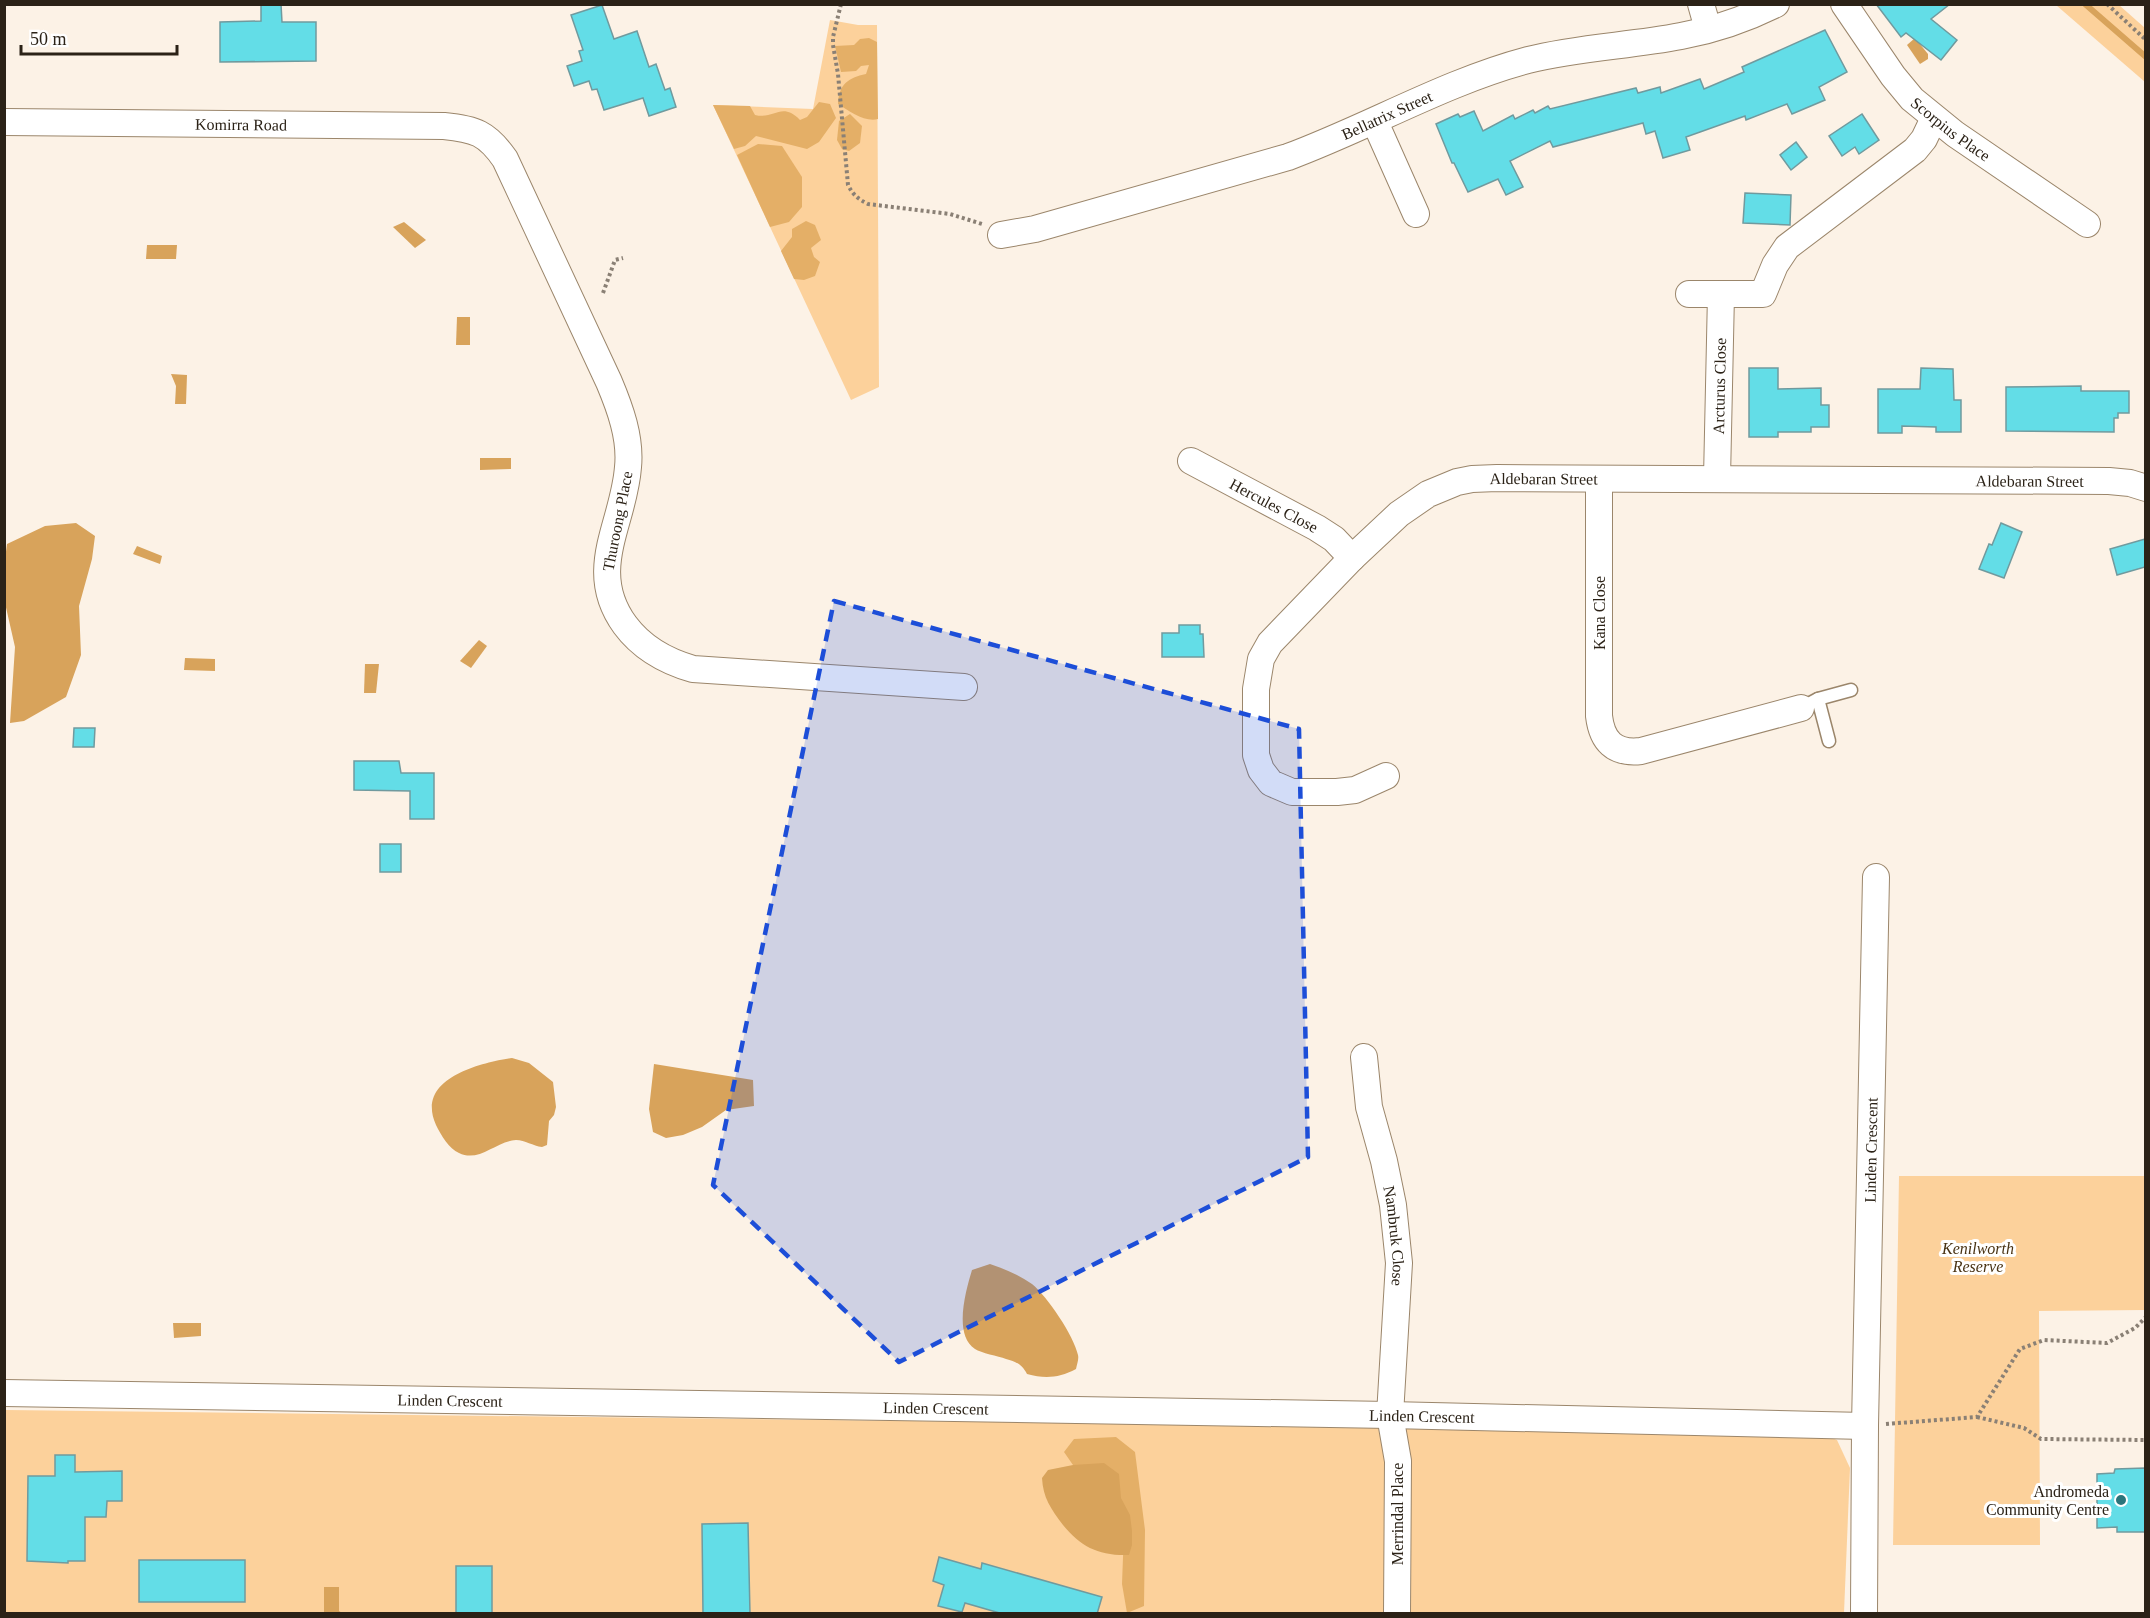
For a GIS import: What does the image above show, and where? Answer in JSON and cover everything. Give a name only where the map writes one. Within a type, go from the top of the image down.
[{"type":"street","points":[[1701,4],[1708,29]]},
{"type":"street","name":"Bellatrix Street","points":[[1000,235],[1035,229],[1255,168],[1326,143],[1486,73],[1530,60],[1577,50],[1682,36],[1739,20],[1776,4]]},
{"type":"street","name":"Scorpius Place","points":[[1844,4],[1900,86],[1934,118],[2087,224]]},
{"type":"street","points":[[1689,294],[1763,294],[1775,265],[1787,247],[1915,150],[1924,139],[1934,118]]},
{"type":"street","name":"Komirra Road","points":[[4,122],[444,126],[478,132]]},
{"type":"street","points":[[1375,122],[1416,214]]},
{"type":"street","name":"Thuroong Place","points":[[478,132],[489,139],[505,159],[620,410],[628,464],[627,480],[608,552],[606,574],[610,600],[632,634],[659,656],[693,669],[964,687]]},
{"type":"street","name":"Arcturus Close","points":[[1717,478],[1721,294]]},
{"type":"street","name":"Hercules Close","points":[[1191,461],[1317,528],[1334,539],[1352,558]]},
{"type":"street","name":"Aldebaran Street","points":[[1386,776],[1355,790],[1337,792],[1292,792],[1271,783],[1261,770],[1256,755],[1258,669],[1265,650],[1352,558],[1399,514],[1428,494],[1457,482],[1485,478],[2109,481],[2130,483],[2145,488]]},
{"type":"street","name":"Kana Close","points":[[1599,479],[1599,716],[1605,753],[1641,751],[1810,704]]},
{"type":"street","name":"Linden Crescent","points":[[1864,1614],[1865,1426],[1876,877]]},
{"type":"street","name":"Nambruk Close","points":[[1364,1057],[1369,1107],[1393,1205],[1399,1263],[1390,1415]]},
{"type":"street","name":"Linden Crescent","points":[[4,1394],[1390,1415],[1865,1426]]},
{"type":"street","name":"Merrindal Place","points":[[1390,1415],[1398,1461],[1397,1614]]},
{"type":"lane","points":[[1828,741],[1810,704],[1851,690]]},
{"type":"path","points":[[841,4],[833,45],[838,74],[848,185],[852,194],[868,204],[950,214],[976,221],[1000,235]]},
{"type":"path","points":[[2107,4],[2145,40]]},
{"type":"path","points":[[603,293],[615,260],[623,258]]},
{"type":"path","points":[[1977,1417],[2020,1349],[2044,1340],[2107,1343],[2135,1328],[2145,1317]]},
{"type":"path","points":[[1865,1426],[1977,1417],[2024,1428],[2041,1439],[2145,1440]]},
{"type":"highlighted area","points":[[834,601],[1299,729],[1308,1157],[899,1362],[713,1185]]},
{"type":"green space","points":[[2056,5],[2119,5],[2145,28],[2145,82]]},
{"type":"green space","points":[[830,20],[858,25],[877,25],[879,387],[851,400],[713,105],[813,109]]},
{"type":"green space","name":"Kenilworth Reserve","points":[[1899,1176],[2145,1176],[2145,1310],[2039,1311],[2040,1545],[1893,1545]]},
{"type":"green space","points":[[4,1411],[1815,1432],[1837,1440],[1850,1468],[1844,1613],[5,1614]]},
{"type":"shaded area","points":[[869,38],[877,42],[878,119],[873,120],[858,116],[838,104],[840,91],[846,83],[866,74],[869,65],[861,66],[856,71],[841,72],[835,46],[854,45],[860,39]]},
{"type":"shaded area","points":[[1915,38],[1928,54],[1928,59],[1920,64],[1907,45]]},
{"type":"shaded area","points":[[819,102],[830,104],[836,118],[819,142],[807,149],[756,136],[745,146],[734,149],[713,105],[750,106],[755,115],[762,116],[783,111],[800,120],[807,117]]},
{"type":"shaded area","points":[[850,114],[862,126],[860,143],[849,151],[842,149],[837,140],[839,121]]},
{"type":"shaded area","points":[[758,144],[782,146],[802,177],[802,207],[789,222],[770,227],[737,155]]},
{"type":"shaded area","points":[[806,221],[815,225],[821,240],[811,248],[814,257],[820,262],[815,276],[804,280],[794,279],[781,251],[792,237],[792,229]]},
{"type":"shaded area","points":[[404,222],[426,240],[415,248],[393,227]]},
{"type":"shaded area","points":[[147,245],[177,245],[176,259],[146,259]]},
{"type":"shaded area","points":[[457,317],[470,317],[470,345],[456,345]]},
{"type":"shaded area","points":[[171,374],[187,375],[186,404],[175,404],[176,386]]},
{"type":"shaded area","points":[[480,458],[511,458],[511,469],[480,470]]},
{"type":"shaded area","points":[[76,523],[95,536],[92,559],[79,606],[81,655],[66,697],[24,721],[10,723],[15,647],[5,603],[7,544],[45,526]]},
{"type":"shaded area","points":[[137,546],[162,556],[160,564],[133,554]]},
{"type":"shaded area","points":[[479,640],[487,646],[471,668],[460,661]]},
{"type":"shaded area","points":[[185,658],[215,659],[215,671],[184,670]]},
{"type":"shaded area","points":[[365,664],[379,664],[376,693],[364,693]]},
{"type":"shaded area","points":[[512,1058],[529,1063],[553,1082],[556,1107],[549,1121],[547,1145],[542,1147],[516,1140],[501,1144],[481,1154],[466,1155],[455,1151],[436,1125],[432,1109],[434,1096],[442,1085],[468,1069]]},
{"type":"shaded area","points":[[654,1064],[753,1080],[754,1106],[726,1110],[702,1127],[683,1135],[666,1138],[653,1132],[649,1109]]},
{"type":"shaded area","points":[[990,1264],[1012,1272],[1032,1284],[1045,1297],[1066,1327],[1075,1347],[1078,1357],[1076,1369],[1052,1377],[1027,1374],[1016,1362],[975,1349],[968,1342],[964,1334],[963,1312],[972,1270]]},
{"type":"shaded area","points":[[173,1323],[201,1323],[201,1336],[174,1338]]},
{"type":"shaded area","points":[[1116,1437],[1135,1452],[1145,1530],[1144,1606],[1127,1613],[1122,1584],[1124,1530],[1106,1470],[1073,1465],[1064,1452],[1074,1439]]},
{"type":"shaded area","points":[[1104,1463],[1119,1474],[1121,1498],[1130,1515],[1132,1531],[1129,1555],[1100,1552],[1077,1539],[1055,1514],[1044,1492],[1042,1478],[1048,1470],[1073,1465]]},
{"type":"shaded area","points":[[324,1587],[339,1587],[339,1611],[342,1613],[324,1613]]},
{"type":"building","points":[[261,4],[281,4],[282,22],[316,22],[316,61],[220,62],[220,22],[261,21]]},
{"type":"building","points":[[1876,4],[1950,4],[1931,19],[1957,40],[1941,60],[1906,33],[1901,37]]},
{"type":"building","points":[[602,5],[614,39],[637,31],[649,67],[656,64],[665,90],[670,88],[676,107],[649,116],[643,98],[604,110],[597,89],[592,90],[589,81],[574,86],[567,66],[582,61],[579,51],[583,50],[571,15]]},
{"type":"building","points":[[1825,30],[1847,72],[1819,87],[1825,100],[1792,114],[1787,104],[1746,120],[1745,116],[1686,137],[1690,150],[1663,158],[1655,131],[1646,134],[1643,123],[1553,147],[1550,141],[1510,161],[1523,187],[1506,195],[1498,179],[1468,192],[1452,163],[1436,124],[1458,114],[1460,117],[1474,111],[1483,131],[1513,115],[1515,119],[1548,106],[1550,109],[1636,88],[1638,93],[1660,87],[1661,93],[1700,79],[1704,89],[1744,72],[1742,67]]},
{"type":"building","points":[[1862,114],[1879,140],[1859,154],[1855,147],[1842,156],[1829,136]]},
{"type":"building","points":[[1796,142],[1807,157],[1791,170],[1780,155]]},
{"type":"building","points":[[1745,193],[1791,195],[1790,225],[1743,223]]},
{"type":"building","points":[[1749,368],[1778,368],[1778,389],[1821,388],[1821,405],[1829,405],[1829,427],[1811,427],[1811,432],[1778,432],[1778,437],[1749,437]]},
{"type":"building","points":[[1921,368],[1953,369],[1954,400],[1961,400],[1961,432],[1936,432],[1936,427],[1902,426],[1902,433],[1878,433],[1878,389],[1920,389]]},
{"type":"building","points":[[2081,386],[2081,391],[2129,391],[2129,413],[2118,413],[2118,418],[2114,418],[2114,432],[2006,431],[2006,387]]},
{"type":"building","points":[[2001,523],[2022,532],[2004,578],[1979,569]]},
{"type":"building","points":[[2145,539],[2145,567],[2117,575],[2110,549]]},
{"type":"building","points":[[1179,625],[1200,625],[1200,634],[1203,634],[1204,657],[1162,657],[1162,633],[1179,633]]},
{"type":"building","points":[[74,728],[95,728],[94,747],[73,747]]},
{"type":"building","points":[[354,761],[399,761],[401,773],[434,773],[434,819],[410,819],[410,791],[354,790]]},
{"type":"building","points":[[380,844],[401,844],[401,872],[380,872]]},
{"type":"building","points":[[55,1455],[75,1455],[75,1472],[122,1471],[122,1501],[107,1501],[106,1517],[85,1517],[85,1561],[68,1561],[68,1563],[27,1561],[28,1476],[55,1476]]},
{"type":"building","name":"Andromeda Community Centre","points":[[2145,1468],[2145,1532],[2117,1532],[2117,1527],[2097,1528],[2097,1474],[2114,1473],[2115,1469]]},
{"type":"building","points":[[748,1523],[750,1614],[703,1614],[702,1524]]},
{"type":"building","points":[[939,1557],[981,1569],[982,1563],[1102,1597],[1097,1614],[1003,1614],[965,1603],[962,1612],[938,1606],[944,1585],[933,1581]]},
{"type":"building","points":[[139,1560],[245,1560],[245,1602],[139,1602]]},
{"type":"building","points":[[456,1566],[492,1566],[492,1614],[456,1614]]},
{"type":"waterway","points":[[2085,4],[2146,57]]},
{"type":"place","name":"Andromeda Community Centre","points":[[2121,1500]]}]
